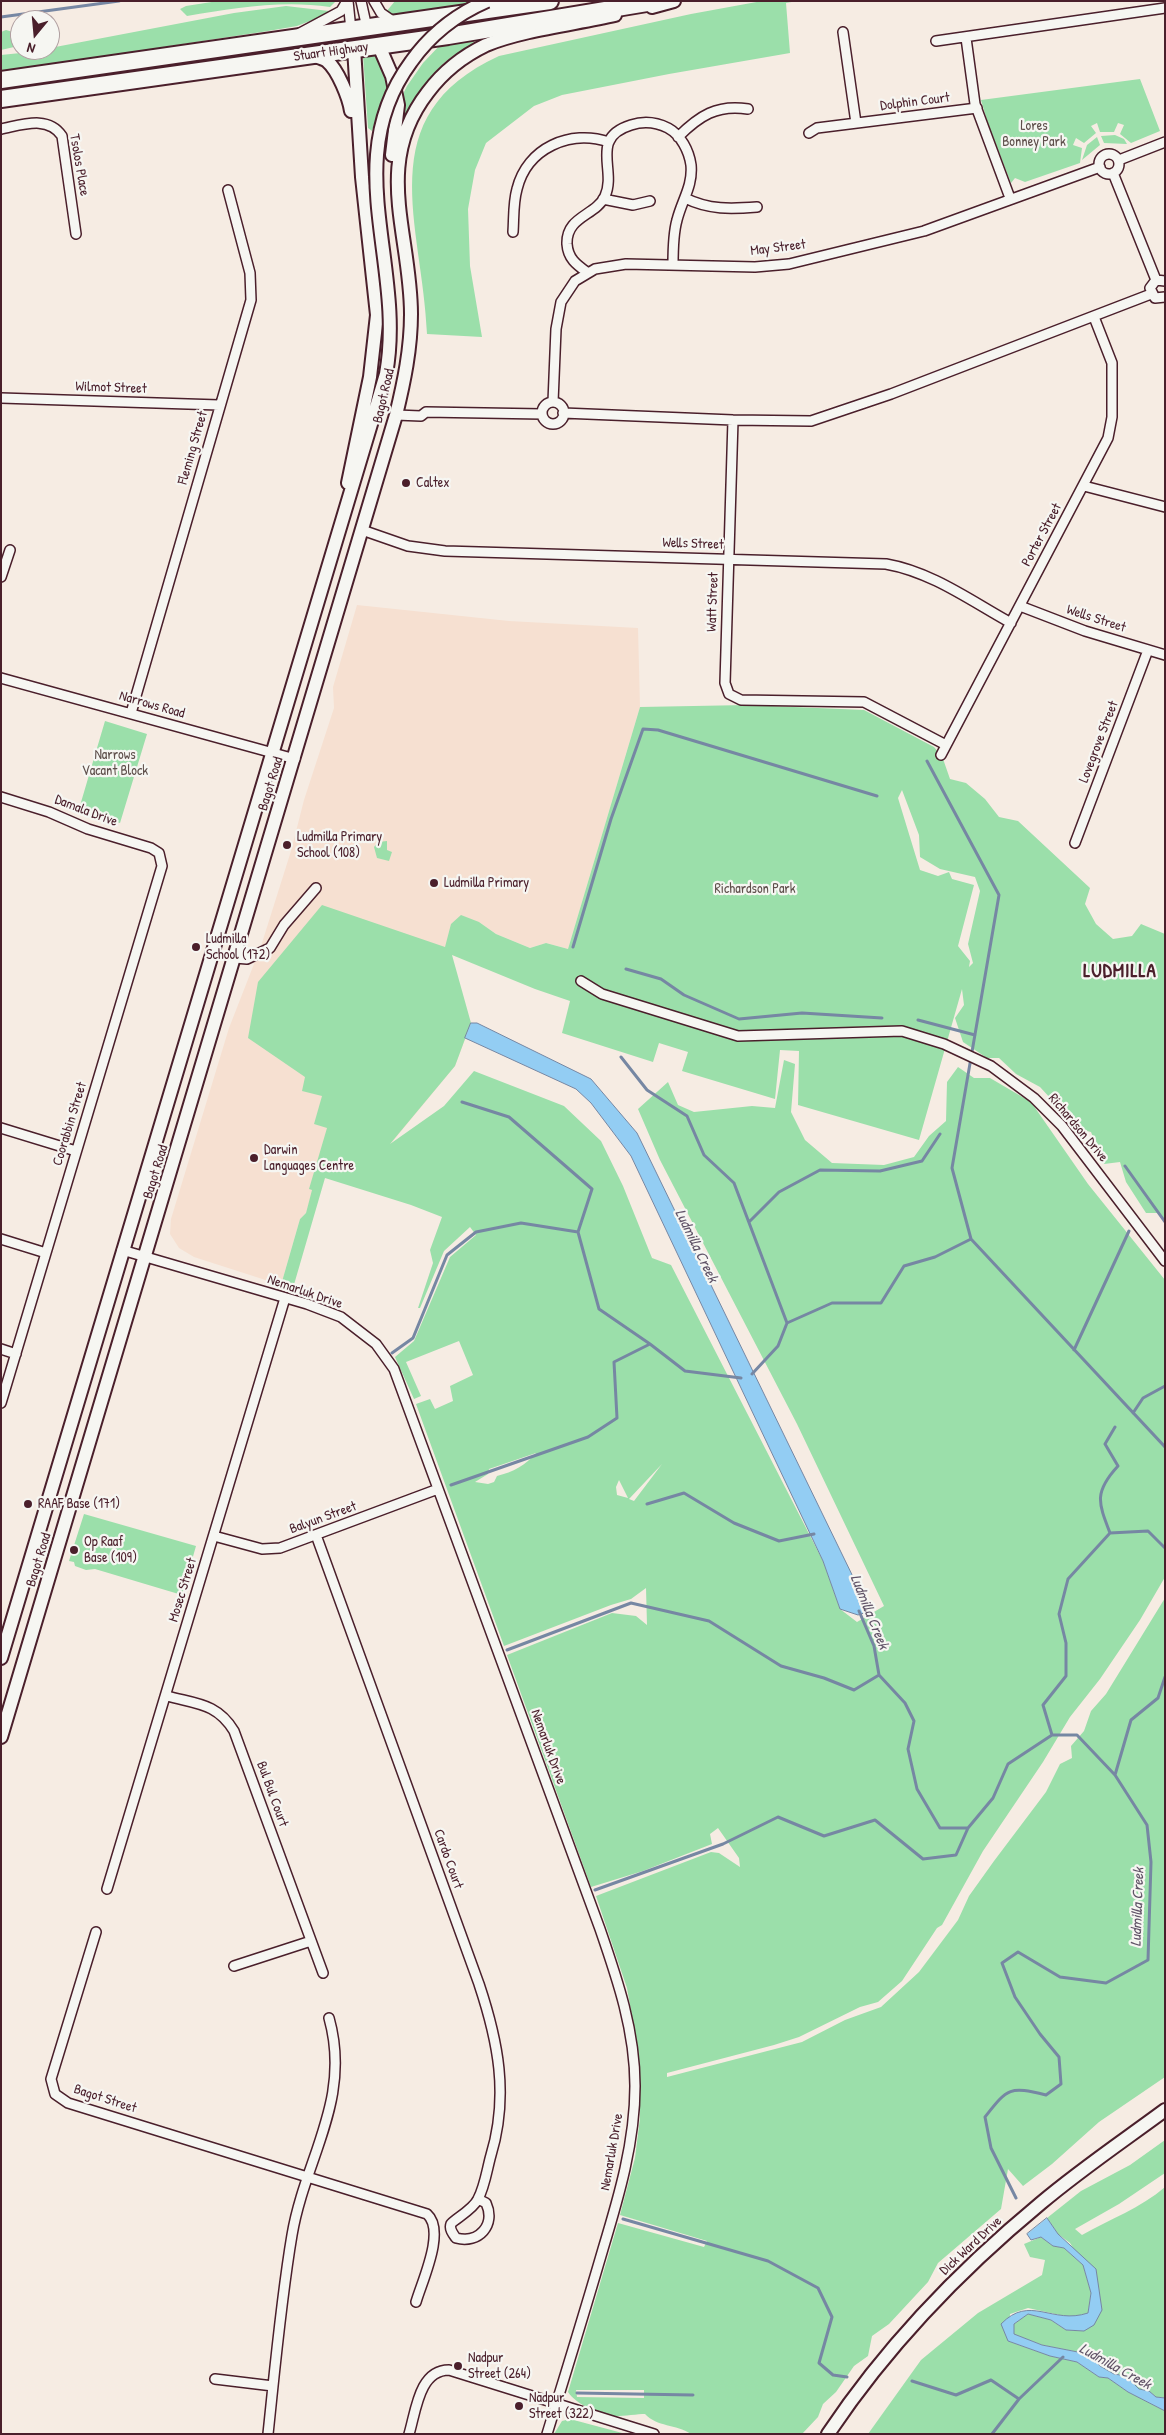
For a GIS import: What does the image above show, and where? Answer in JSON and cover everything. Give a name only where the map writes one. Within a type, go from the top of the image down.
[{"type":"highway","name":"Stuart Highway","points":[[1,80],[550,1]]},
{"type":"highway","name":"Stuart Highway","points":[[1,99],[379,46],[659,1]]},
{"type":"highway","points":[[354,48],[359,28],[379,46]]},
{"type":"main road","name":"Bagot Road","points":[[1,1658],[271,752],[344,510],[358,473],[386,374],[390,344],[390,301],[376,177],[377,150],[382,121],[396,86],[415,56],[452,21],[487,1]]},
{"type":"main road","name":"Bagot Road","points":[[1,1737],[146,1257],[396,415],[407,365],[411,315],[408,273],[398,212],[397,170],[404,137],[418,105],[449,69],[466,56],[494,42],[674,1]]},
{"type":"main road","points":[[379,46],[392,76],[398,105],[391,185],[398,212]]},
{"type":"main road","name":"Bagot Road","points":[[344,510],[351,463],[370,377],[375,342],[376,291],[362,177],[354,48]]},
{"type":"main road","points":[[312,55],[327,61],[332,67],[349,100],[362,210],[369,241]]},
{"type":"main road","name":"Dick Ward Drive","points":[[828,2434],[902,2337],[951,2285],[1041,2202],[1165,2110]]},
{"type":"street","points":[[348,1],[359,28]]},
{"type":"street","points":[[294,38],[302,31],[341,12],[348,1]]},
{"type":"street","points":[[359,28],[361,1]]},
{"type":"street","points":[[374,1],[381,13],[397,23]]},
{"type":"street","points":[[936,41],[1165,8]]},
{"type":"street","points":[[843,32],[856,123]]},
{"type":"street","points":[[966,38],[977,108],[1010,198]]},
{"type":"street","points":[[678,137],[698,118],[713,110],[732,107],[748,109]]},
{"type":"street","name":"Dolphin Court","points":[[809,133],[817,128],[977,108]]},
{"type":"street","name":"Tsolos Place","points":[[1,128],[40,122],[58,130],[62,136],[76,234]]},
{"type":"street","points":[[588,273],[571,259],[567,237],[572,224],[603,199],[607,189],[607,148],[609,142],[621,129],[642,123],[661,125],[670,129],[685,148],[691,164],[690,184],[676,222],[673,265]]},
{"type":"street","points":[[513,232],[517,189],[524,171],[534,158],[558,143],[574,137],[588,137],[609,142]]},
{"type":"street","points":[[1118,160],[1165,142]]},
{"type":"street","points":[[1111,154],[1118,160],[1118,169],[1113,173],[1107,173],[1100,167],[1100,160],[1104,155],[1111,154]]},
{"type":"street","name":"May Street","points":[[553,402],[556,328],[560,302],[569,288],[588,273],[613,265],[755,266],[789,264],[900,238],[1100,167]]},
{"type":"street","points":[[1113,173],[1160,281],[1150,286],[1151,294],[1157,299],[1165,297]]},
{"type":"street","name":"Fleming Street","points":[[131,713],[219,405],[249,308],[251,293],[250,273],[228,190]]},
{"type":"street","points":[[685,198],[701,205],[722,209],[757,207]]},
{"type":"street","points":[[603,199],[633,205],[650,200]]},
{"type":"street","points":[[563,413],[802,422],[828,417],[1151,294]]},
{"type":"street","name":"Porter Street","points":[[941,755],[1108,438],[1112,417],[1112,363],[1094,317]]},
{"type":"street","name":"Wilmot Street","points":[[1,398],[219,405]]},
{"type":"street","points":[[553,402],[559,404],[563,413],[560,420],[554,423],[547,422],[542,414],[544,406],[553,402]]},
{"type":"street","points":[[396,415],[421,416],[426,412],[542,414]]},
{"type":"street","name":"Watt Street","points":[[732,420],[725,683],[729,694],[741,700],[864,702],[946,745]]},
{"type":"street","points":[[1084,486],[1165,508]]},
{"type":"street","name":"Wells Street","points":[[362,530],[408,546],[430,550],[897,566],[927,576],[1011,624]]},
{"type":"street","points":[[1,578],[10,550]]},
{"type":"street","name":"Wells Street","points":[[1020,606],[1085,631],[1165,655]]},
{"type":"street","name":"Lovegrove Street","points":[[1075,844],[1148,650]]},
{"type":"street","name":"Narrows Road","points":[[1,678],[294,759]]},
{"type":"street","name":"Damala Drive","points":[[1,797],[49,812],[88,829],[151,848],[159,853]]},
{"type":"street","name":"Coorabbin Street","points":[[1,1403],[161,875],[162,866],[159,853]]},
{"type":"street","points":[[235,958],[247,959],[270,948],[284,924],[316,888]]},
{"type":"street","name":"Richardson Drive","points":[[581,981],[602,994],[738,1036],[902,1031],[944,1044],[967,1054],[990,1066],[1034,1098],[1062,1126],[1165,1261]]},
{"type":"street","points":[[1,1128],[76,1151]]},
{"type":"street","points":[[1,1239],[46,1253]]},
{"type":"street","name":"Nemarluk Drive","points":[[122,1250],[285,1298],[340,1317],[370,1340],[386,1356],[394,1369],[600,1928],[624,1999],[631,2033],[635,2086],[634,2114],[621,2189],[547,2434]]},
{"type":"street","name":"Mosec Street","points":[[107,1889],[167,1696],[196,1591],[285,1298]]},
{"type":"street","points":[[1,1349],[16,1354]]},
{"type":"street","name":"Balyun Street","points":[[214,1536],[262,1549],[271,1549],[316,1535],[438,1489]]},
{"type":"street","name":"Cardo Court","points":[[316,1535],[476,1974],[494,2034],[500,2059],[500,2107],[494,2146],[478,2199]]},
{"type":"street","name":"Bul Bul Court","points":[[167,1696],[215,1710],[223,1715],[234,1731],[322,1973]]},
{"type":"street","name":"Bagot Street","points":[[96,1932],[51,2079],[55,2094],[68,2103],[415,2209],[432,2218],[436,2235],[416,2302]]},
{"type":"street","points":[[234,1966],[311,1941]]},
{"type":"street","points":[[268,2434],[292,2236],[333,2099],[335,2050],[329,2018]]},
{"type":"street","points":[[478,2199],[486,2203],[490,2211],[487,2226],[477,2237],[470,2240],[456,2238],[451,2231],[451,2224],[456,2219],[465,2216],[478,2199]]},
{"type":"street","points":[[409,2434],[424,2384],[429,2377],[441,2370],[449,2370],[654,2434]]},
{"type":"street","points":[[215,2379],[273,2386]]},
{"type":"shaded area","name":"Ludmilla Primary","points":[[357,605],[509,621],[638,628],[640,707],[568,949],[546,943],[530,948],[496,934],[479,922],[445,946],[471,1023],[455,1066],[389,1146],[335,1129],[310,1189],[313,1190],[306,1213],[300,1219],[281,1285],[194,1257],[179,1248],[170,1234],[171,1219],[229,1028],[261,946],[291,851],[304,800],[334,708],[333,687]]},
{"type":"green space","points":[[218,1],[336,1],[330,7],[294,4],[276,5],[187,16],[180,9],[186,6]]},
{"type":"green space","points":[[395,1],[478,1],[472,4],[396,16],[386,12]]},
{"type":"green space","points":[[762,1],[797,1],[786,3],[790,53],[562,95],[534,106],[486,143],[475,170],[468,209],[470,266],[482,337],[427,334],[424,293],[413,214],[412,177],[418,142],[432,109],[458,81],[499,56],[691,14]]},
{"type":"green space","points":[[286,6],[329,11],[328,14],[297,26],[1,72],[1,55],[10,54],[10,60],[60,60],[60,46],[234,13]]},
{"type":"green space","points":[[6,30],[10,31],[10,48],[1,50],[1,32]]},
{"type":"green space","points":[[475,40],[471,45],[450,58],[435,72],[417,95],[402,121],[402,96],[423,63],[442,43]]},
{"type":"green space","points":[[363,55],[375,56],[383,67],[389,85],[381,102],[372,131],[368,128]]},
{"type":"green space","name":"Lores Bonney Park","points":[[1140,79],[1160,131],[1131,143],[1120,134],[1124,125],[1118,123],[1114,132],[1100,132],[1097,123],[1091,126],[1096,133],[1084,143],[1076,138],[1073,145],[1082,148],[1080,163],[1025,182],[1015,178],[1011,183],[988,124],[981,100]]},
{"type":"green space","points":[[1115,135],[1124,139],[1127,144],[1104,143],[1101,136]]},
{"type":"green space","points":[[1097,137],[1100,145],[1082,160],[1087,145]]},
{"type":"green space","name":"Richardson Park","points":[[747,705],[864,710],[934,747],[942,756],[950,779],[966,783],[985,799],[999,817],[1018,821],[1090,888],[1085,904],[1096,924],[1113,939],[1132,936],[1141,924],[1165,934],[1165,1220],[1159,1213],[1146,1213],[1126,1182],[1120,1162],[1104,1164],[1091,1132],[1070,1127],[1064,1113],[1040,1087],[1016,1074],[999,1058],[987,1058],[963,1042],[955,1018],[964,1005],[962,989],[919,1140],[798,1105],[799,1051],[780,1050],[775,1099],[682,1071],[688,1052],[659,1043],[653,1062],[562,1033],[570,1001],[535,989],[452,955],[471,1023],[455,1066],[390,1144],[444,1106],[474,1071],[564,1106],[601,1141],[623,1186],[652,1258],[671,1265],[823,1561],[840,1609],[857,1622],[884,1606],[797,1424],[660,1160],[638,1109],[668,1082],[678,1105],[694,1112],[752,1106],[775,1108],[784,1060],[795,1064],[791,1112],[805,1140],[832,1163],[884,1165],[914,1157],[929,1136],[946,1121],[947,1082],[958,1067],[974,1078],[990,1078],[1031,1102],[1088,1184],[1165,1280],[1165,1577],[1140,1620],[1100,1679],[1070,1717],[1043,1762],[983,1851],[942,1925],[937,1928],[902,1981],[878,2002],[860,2007],[799,2037],[667,2073],[667,2077],[802,2042],[845,2020],[881,2007],[919,1972],[958,1920],[969,1896],[1046,1792],[1060,1764],[1072,1758],[1071,1746],[1084,1731],[1091,1711],[1106,1694],[1165,1598],[1165,2077],[1099,2122],[1052,2164],[1023,2186],[1008,2169],[1001,2209],[938,2263],[928,2282],[889,2324],[872,2336],[868,2356],[854,2366],[836,2392],[823,2404],[818,2417],[802,2434],[691,2434],[679,2428],[655,2421],[645,2414],[616,2416],[600,2413],[582,2405],[568,2392],[618,2223],[704,2247],[707,2241],[620,2215],[635,2158],[640,2118],[639,2056],[627,1988],[596,1896],[711,1852],[719,1853],[740,1867],[739,1858],[718,1828],[710,1834],[712,1844],[643,1871],[591,1887],[507,1655],[612,1613],[636,1616],[647,1625],[646,1588],[631,1599],[504,1646],[416,1404],[430,1399],[435,1409],[453,1401],[450,1386],[473,1375],[459,1341],[406,1362],[421,1396],[414,1399],[395,1357],[414,1341],[450,1257],[476,1235],[470,1227],[444,1251],[420,1308],[418,1308],[433,1263],[430,1250],[442,1217],[411,1205],[325,1178],[293,1288],[281,1285],[300,1219],[306,1213],[312,1190],[309,1189],[327,1128],[314,1124],[322,1096],[302,1091],[305,1077],[248,1038],[258,982],[322,905],[445,947],[451,924],[461,915],[479,922],[496,934],[530,948],[546,943],[568,949],[640,707]],"holes":[[[902,790],[919,835],[920,857],[940,869],[975,877],[980,891],[968,944],[973,963],[969,967],[970,961],[958,946],[974,885],[952,879],[949,872],[938,876],[920,870],[898,798]],[[536,1453],[519,1467],[497,1476],[494,1482],[488,1484],[475,1482],[488,1474],[489,1469]],[[662,1464],[634,1501],[629,1499]],[[619,1480],[628,1498],[617,1495],[616,1487]],[[576,2390],[644,2390],[644,2398],[577,2397]]]},
{"type":"green space","name":"Narrows Vacant Block","points":[[105,721],[147,734],[120,823],[79,809]]},
{"type":"green space","points":[[387,841],[387,850],[392,852],[389,861],[377,858],[374,847],[378,842]]},
{"type":"green space","points":[[84,1514],[196,1546],[182,1595],[95,1569],[86,1570],[75,1566],[74,1562],[69,1561]]},
{"type":"green space","points":[[1165,2140],[1165,2173],[1119,2204],[1075,2229],[1082,2235],[1136,2207],[1165,2187],[1165,2398],[1156,2397],[1149,2391],[1139,2389],[1126,2376],[1114,2374],[1100,2366],[1088,2354],[1042,2345],[1013,2334],[1014,2324],[1028,2314],[1051,2320],[1066,2330],[1084,2331],[1099,2290],[1070,2243],[1058,2234],[1047,2218],[1081,2191],[1130,2165]]},
{"type":"green space","points":[[1041,2237],[1053,2246],[1064,2248],[1083,2265],[1091,2293],[1088,2313],[1073,2318],[1028,2308],[1010,2314],[1008,2341],[1050,2356],[1077,2362],[1099,2377],[1108,2378],[1128,2392],[1165,2411],[1165,2434],[868,2434],[921,2360],[978,2313],[1042,2275],[1045,2260],[1030,2257],[1024,2244]]},
{"type":"green space","points":[[570,2419],[626,2434],[554,2434],[562,2421]]},
{"type":"water","points":[[471,1023],[477,1023],[591,1079],[637,1133],[858,1587],[873,1610],[858,1615],[840,1609],[823,1561],[631,1156],[591,1103],[576,1089],[465,1038]]},
{"type":"water","points":[[1047,2218],[1058,2234],[1096,2269],[1102,2310],[1094,2325],[1084,2331],[1066,2330],[1051,2320],[1028,2314],[1014,2324],[1014,2334],[1042,2345],[1088,2354],[1100,2366],[1114,2374],[1126,2376],[1139,2389],[1149,2391],[1156,2397],[1165,2398],[1165,2411],[1128,2392],[1108,2378],[1099,2377],[1077,2362],[1050,2356],[1008,2341],[1001,2324],[1012,2315],[1022,2311],[1032,2310],[1063,2316],[1088,2313],[1091,2293],[1083,2265],[1064,2248],[1053,2246],[1041,2237],[1031,2240],[1027,2234]]},
{"type":"waterway","points":[[1,17],[119,1]]},
{"type":"waterway","points":[[573,947],[611,819],[643,729],[658,730],[877,796]]},
{"type":"waterway","points":[[927,761],[999,895],[952,1168],[971,1239],[1165,1447]]},
{"type":"waterway","points":[[626,969],[661,979],[684,995],[739,1019],[802,1013],[882,1018]]},
{"type":"waterway","points":[[918,1020],[975,1035]]},
{"type":"waterway","points":[[621,1057],[647,1090],[687,1116],[704,1155],[734,1183],[787,1323]]},
{"type":"waterway","points":[[462,1102],[509,1117],[592,1189],[578,1232]]},
{"type":"waterway","points":[[750,1221],[779,1192],[820,1170],[880,1171],[922,1161],[940,1134]]},
{"type":"waterway","points":[[1125,1166],[1165,1222]]},
{"type":"waterway","points":[[392,1353],[413,1338],[447,1255],[476,1232],[521,1223],[578,1232],[599,1309],[650,1344]]},
{"type":"waterway","points":[[1074,1350],[1129,1231]]},
{"type":"waterway","points":[[752,1374],[778,1346],[787,1323],[832,1303],[881,1303],[904,1266],[935,1257],[971,1239]]},
{"type":"waterway","points":[[451,1485],[588,1437],[617,1418],[614,1362],[650,1344],[685,1371],[741,1378]]},
{"type":"waterway","points":[[1133,1413],[1143,1398],[1165,1386]]},
{"type":"waterway","points":[[1110,1533],[1100,1498],[1105,1483],[1118,1466],[1105,1444],[1115,1427]]},
{"type":"waterway","points":[[647,1504],[684,1493],[734,1523],[779,1541],[814,1534]]},
{"type":"waterway","points":[[1052,1735],[1043,1705],[1066,1676],[1066,1643],[1059,1614],[1068,1579],[1110,1533],[1148,1531],[1165,1548]]},
{"type":"waterway","points":[[507,1650],[631,1603],[709,1621],[781,1666],[824,1678],[854,1690],[879,1675]]},
{"type":"waterway","name":"Ludmilla Creek","points":[[859,1611],[874,1646],[879,1675],[905,1703],[914,1721],[908,1749],[917,1789],[940,1828],[968,1828],[993,1798],[1008,1764],[1052,1735],[1077,1735],[1115,1775],[1147,1825],[1151,1862],[1148,1960],[1106,1983],[1060,1977],[1018,1952],[1002,1963],[1015,1997],[1040,2034],[1059,2057],[1061,2084],[1046,2095],[1017,2090],[1010,2092],[999,2100],[985,2117],[991,2148],[1016,2198]]},
{"type":"waterway","points":[[1115,1775],[1131,1720],[1158,1698],[1165,1677]]},
{"type":"waterway","points":[[595,1890],[723,1844],[778,1817],[824,1836],[875,1820],[923,1859],[956,1855],[968,1828]]},
{"type":"waterway","points":[[623,2219],[768,2261],[818,2288],[832,2317],[819,2363],[833,2375],[847,2377]]},
{"type":"waterway","points":[[992,2434],[1019,2399],[1063,2357]]},
{"type":"waterway","points":[[912,2381],[956,2395],[991,2380],[1019,2399]]},
{"type":"waterway","points":[[577,2393],[693,2395]]},
{"type":"place","name":"Caltex","points":[[406,483]]},
{"type":"place","name":"Ludmilla Primary School (108)","points":[[287,845]]},
{"type":"place","name":"Ludmilla Primary","points":[[434,883]]},
{"type":"place","name":"Ludmilla School (172)","points":[[196,947]]},
{"type":"place","name":"Darwin Languages Centre","points":[[254,1158]]},
{"type":"place","name":"RAAF Base (171)","points":[[28,1504]]},
{"type":"place","name":"Op Raaf Base (109)","points":[[74,1550]]},
{"type":"place","name":"Nadpur Street (264)","points":[[458,2366]]},
{"type":"place","name":"Nadpur Street (322)","points":[[519,2406]]},
{"type":"district","name":"LUDMILLA","points":[[1120,972]]}]
